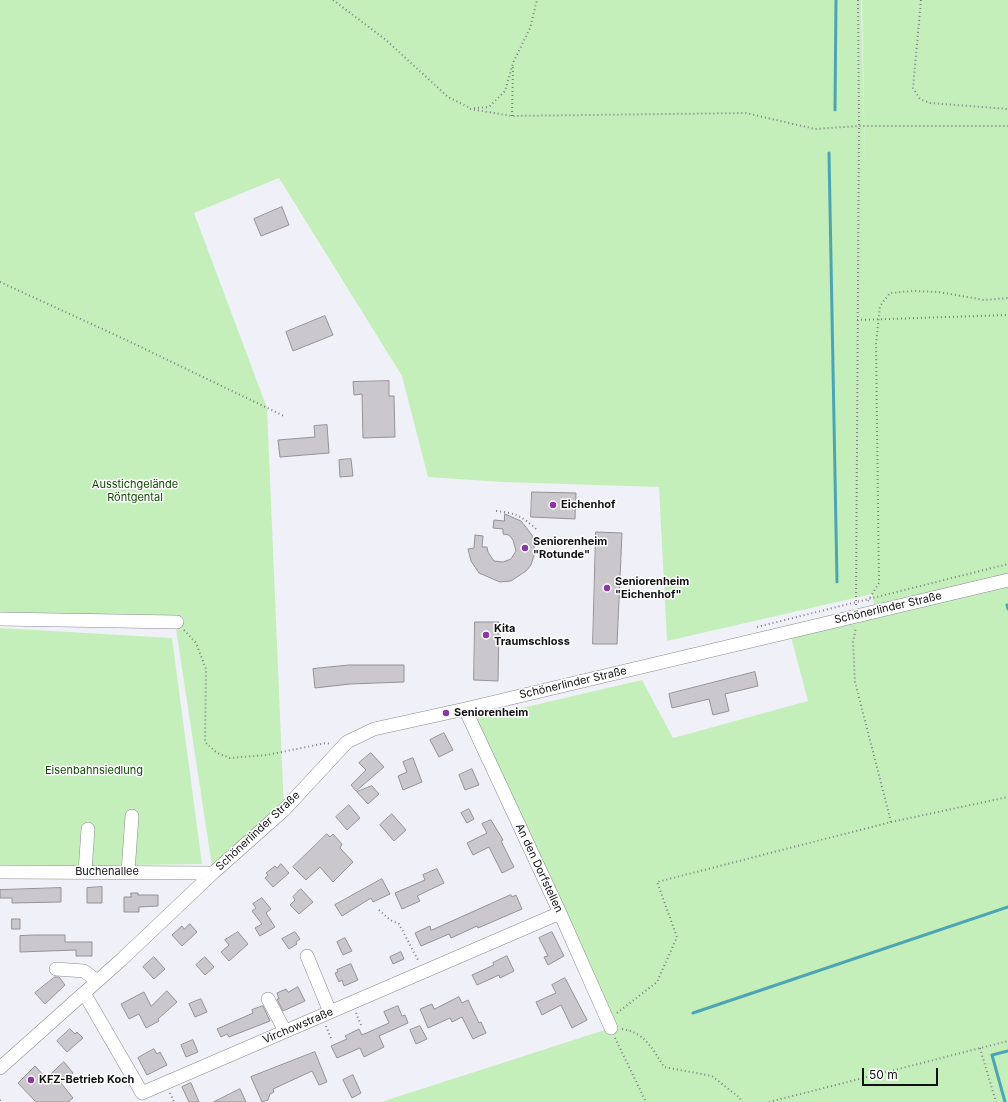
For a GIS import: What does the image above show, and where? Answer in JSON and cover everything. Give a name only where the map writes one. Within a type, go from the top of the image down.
[{"type":"street","name":"Schönerlinder Straße","points":[[0,1068],[84,993],[213,872],[284,810],[347,742],[374,729],[465,709],[1008,580]]},
{"type":"street","points":[[0,619],[176,622]]},
{"type":"street","name":"An den Dorfstellen","points":[[465,709],[560,913],[609,1024]]},
{"type":"street","points":[[128,872],[132,816]]},
{"type":"street","points":[[85,872],[88,829]]},
{"type":"street","name":"Buchenallee","points":[[0,872],[213,872]]},
{"type":"street","name":"Virchowstraße","points":[[84,993],[88,997],[142,1093],[560,913]]},
{"type":"street","points":[[307,956],[326,1014]]},
{"type":"street","points":[[56,969],[84,971],[97,981]]},
{"type":"street","points":[[268,998],[285,1031]]},
{"type":"path","points":[[333,0],[386,40],[448,97],[470,109],[512,116],[746,113],[815,129],[859,126],[1008,126]]},
{"type":"path","points":[[470,109],[489,107],[505,91],[513,64],[530,28],[537,0]]},
{"type":"path","points":[[858,0],[859,126],[855,601],[859,615]]},
{"type":"path","points":[[921,0],[913,88],[920,99],[930,103],[1008,109]]},
{"type":"path","points":[[512,116],[513,64]]},
{"type":"path","points":[[0,282],[122,338],[284,416]]},
{"type":"path","points":[[891,822],[855,682],[853,642],[859,615],[880,583],[876,344],[877,319],[880,306],[890,293],[913,291],[939,292],[984,300],[1008,298]]},
{"type":"path","points":[[857,320],[1008,315]]},
{"type":"path","points":[[496,511],[513,512],[525,519],[536,529]]},
{"type":"path","points":[[751,628],[1008,564]]},
{"type":"path","points":[[176,622],[196,643],[206,669],[205,742],[217,754],[230,758],[267,755],[326,744],[334,745]]},
{"type":"path","points":[[609,1024],[657,982],[677,938],[658,882],[891,822],[1008,796]]},
{"type":"path","points":[[379,910],[390,920],[399,924],[416,953],[423,972]]},
{"type":"path","points":[[326,1014],[332,1041]]},
{"type":"path","points":[[609,1024],[646,1102]]},
{"type":"path","points":[[609,1024],[632,1031],[647,1041],[664,1067],[712,1076],[740,1098],[741,1102]]},
{"type":"path","points":[[768,1102],[1008,1041]]},
{"type":"path","points":[[980,1048],[996,1102]]},
{"type":"green space","name":"Ausstichgelände Röntgental","points":[[0,0],[861,0],[865,166],[862,0],[1008,0],[1008,1102],[381,1102],[611,1028],[470,720],[642,680],[673,738],[808,701],[791,637],[876,618],[872,594],[667,641],[659,487],[502,482],[428,477],[402,376],[279,178],[194,213],[267,408],[284,810],[213,873],[176,629],[0,618]]},
{"type":"green space","name":"Eisenbahnsiedlung","points":[[0,628],[172,638],[202,864],[0,867]]},
{"type":"building","points":[[282,207],[289,225],[261,236],[254,219]]},
{"type":"building","points":[[325,316],[333,335],[293,351],[286,332]]},
{"type":"building","points":[[389,381],[389,396],[394,396],[395,437],[363,438],[362,394],[354,395],[353,382]]},
{"type":"building","points":[[327,425],[329,453],[280,457],[278,440],[315,437],[314,426]]},
{"type":"building","points":[[351,459],[353,476],[340,477],[339,460]]},
{"type":"building","name":"Eichenhof","points":[[532,492],[576,493],[575,519],[531,517]]},
{"type":"building","name":"Seniorenheim \"Rotunde\"","points":[[505,514],[521,521],[532,535],[535,552],[531,565],[526,571],[511,581],[500,582],[479,573],[471,561],[468,549],[474,548],[475,535],[483,536],[482,547],[487,547],[488,552],[494,561],[503,562],[511,559],[516,551],[513,540],[509,535],[503,534],[503,529],[493,528],[494,520],[504,521]]},
{"type":"building","name":"Seniorenheim \"Eichenhof\"","points":[[596,532],[622,533],[617,644],[593,644]]},
{"type":"building","points":[[475,622],[499,622],[498,681],[474,680]]},
{"type":"building","points":[[349,665],[404,665],[404,682],[350,684],[315,688],[313,669]]},
{"type":"building","points":[[755,672],[758,686],[725,694],[729,711],[713,715],[709,699],[672,708],[669,694]]},
{"type":"building","points":[[444,733],[453,750],[439,757],[430,740]]},
{"type":"building","points":[[371,753],[384,767],[356,791],[351,785],[366,770],[359,763]]},
{"type":"building","points":[[413,758],[422,782],[403,790],[398,776],[407,772],[403,762]]},
{"type":"building","points":[[472,769],[479,785],[465,790],[459,775]]},
{"type":"building","points":[[372,786],[379,794],[368,804],[357,792]]},
{"type":"building","points":[[349,805],[360,818],[347,830],[336,817]]},
{"type":"building","points":[[469,809],[474,819],[467,823],[461,813]]},
{"type":"building","points":[[392,814],[406,830],[394,841],[380,825]]},
{"type":"building","points":[[491,820],[503,840],[501,841],[514,867],[502,873],[489,847],[473,855],[467,843],[487,833],[482,824]]},
{"type":"building","points":[[327,834],[330,837],[333,834],[342,844],[340,848],[353,862],[333,882],[320,867],[306,880],[293,867]]},
{"type":"building","points":[[281,864],[289,873],[273,887],[265,878],[268,875],[266,873],[275,866],[277,868]]},
{"type":"building","points":[[437,869],[444,883],[417,896],[420,901],[402,909],[395,893],[425,880],[423,875]]},
{"type":"building","points":[[382,879],[390,894],[373,902],[371,898],[342,916],[335,905]]},
{"type":"building","points":[[102,887],[102,903],[87,903],[87,888]]},
{"type":"building","points":[[61,888],[61,902],[12,903],[12,898],[0,898],[0,890]]},
{"type":"building","points":[[301,889],[313,902],[299,914],[290,905],[295,900],[293,897]]},
{"type":"building","points":[[131,893],[138,893],[138,895],[158,895],[158,906],[139,907],[139,912],[124,912],[124,897],[131,897]]},
{"type":"building","points":[[511,895],[512,897],[516,895],[522,909],[478,928],[477,926],[451,938],[449,934],[421,946],[415,933],[430,926],[431,930]]},
{"type":"building","points":[[262,898],[271,909],[266,913],[275,927],[260,936],[255,928],[262,924],[252,911],[256,908],[253,904]]},
{"type":"building","points":[[12,919],[20,919],[20,929],[12,929]]},
{"type":"building","points":[[190,924],[197,932],[182,946],[172,935],[182,926],[184,929]]},
{"type":"building","points":[[238,932],[248,944],[229,961],[221,952],[229,945],[225,940]]},
{"type":"building","points":[[295,932],[300,939],[296,942],[297,944],[289,949],[282,939]]},
{"type":"building","points":[[552,932],[564,956],[548,965],[544,957],[548,956],[539,938]]},
{"type":"building","points":[[65,935],[65,942],[92,942],[92,956],[76,956],[76,950],[20,952],[20,936]]},
{"type":"building","points":[[345,938],[352,951],[343,955],[337,942]]},
{"type":"building","points":[[401,952],[404,959],[393,964],[390,957]]},
{"type":"building","points":[[507,956],[514,971],[500,978],[499,975],[477,985],[472,975],[494,965],[493,963]]},
{"type":"building","points":[[154,957],[165,969],[154,979],[143,967]]},
{"type":"building","points":[[205,957],[214,967],[205,975],[196,965]]},
{"type":"building","points":[[351,964],[358,980],[344,986],[342,980],[339,982],[335,973],[338,972],[337,970]]},
{"type":"building","points":[[55,977],[59,977],[65,985],[45,1004],[35,993]]},
{"type":"building","points":[[565,978],[587,1020],[572,1028],[561,1005],[542,1015],[536,1002],[556,993],[552,985]]},
{"type":"building","points":[[298,987],[305,1001],[283,1011],[277,999],[279,999],[277,993],[286,989],[288,992]]},
{"type":"building","points":[[167,991],[177,1002],[158,1019],[159,1021],[146,1028],[139,1014],[129,1019],[121,1004],[144,992],[151,1006]]},
{"type":"building","points":[[459,997],[462,1003],[468,1000],[479,1023],[481,1022],[486,1033],[473,1039],[462,1017],[452,1022],[450,1018],[428,1028],[420,1009],[432,1004],[434,1009]]},
{"type":"building","points":[[201,999],[207,1012],[195,1017],[189,1004]]},
{"type":"building","points":[[263,1006],[270,1021],[229,1037],[227,1034],[221,1037],[217,1029],[253,1013],[252,1010]]},
{"type":"building","points":[[398,1006],[402,1016],[405,1015],[408,1023],[379,1036],[384,1047],[364,1057],[360,1048],[337,1058],[331,1046],[347,1039],[345,1036],[359,1029],[362,1035],[389,1023],[384,1012]]},
{"type":"building","points":[[420,1026],[427,1039],[416,1044],[410,1030]]},
{"type":"building","points":[[70,1029],[75,1034],[77,1032],[83,1038],[67,1052],[57,1041]]},
{"type":"building","points":[[193,1040],[198,1052],[186,1057],[181,1045]]},
{"type":"building","points":[[154,1049],[157,1054],[160,1052],[167,1065],[147,1075],[138,1058]]},
{"type":"building","points":[[315,1052],[327,1082],[319,1085],[312,1071],[273,1089],[274,1092],[270,1094],[268,1100],[262,1102],[251,1077]]},
{"type":"building","points":[[64,1062],[73,1073],[61,1083],[73,1098],[68,1102],[36,1102],[18,1083],[35,1066],[46,1078]]},
{"type":"building","points":[[353,1075],[361,1093],[352,1098],[343,1080]]},
{"type":"building","points":[[191,1083],[199,1102],[189,1102],[182,1087]]},
{"type":"building","points":[[240,1089],[246,1102],[214,1102]]},
{"type":"waterway","points":[[835,110],[836,0]]},
{"type":"waterway","points":[[829,153],[837,582]]},
{"type":"waterway","points":[[1007,605],[1008,609]]},
{"type":"waterway","points":[[693,1013],[1008,907]]},
{"type":"waterway","points":[[1005,1102],[992,1055],[1008,1051]]},
{"type":"place","name":"Eichenhof","points":[[553,505]]},
{"type":"place","name":"Seniorenheim \"Rotunde\"","points":[[525,548]]},
{"type":"place","name":"Seniorenheim \"Eichenhof\"","points":[[607,588]]},
{"type":"place","name":"Kita Traumschloss","points":[[486,635]]},
{"type":"place","name":"Seniorenheim","points":[[446,713]]},
{"type":"place","name":"KFZ-Betrieb Koch","points":[[31,1080]]}]
